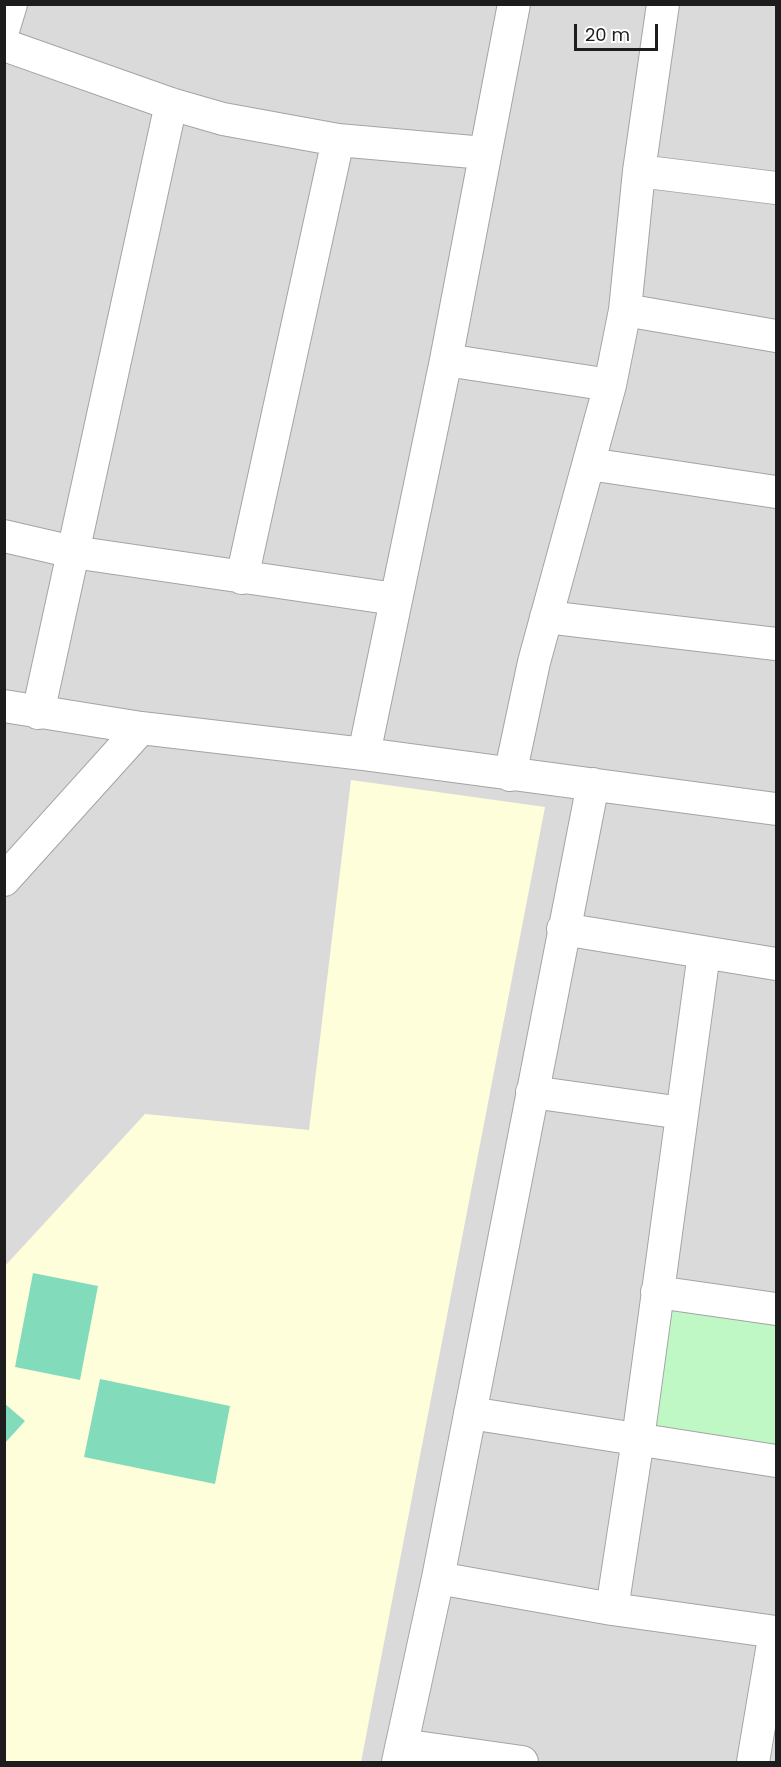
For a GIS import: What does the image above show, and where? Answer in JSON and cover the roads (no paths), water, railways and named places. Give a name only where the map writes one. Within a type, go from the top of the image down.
[{"type":"street","points":[[4,27],[11,4]]},
{"type":"street","points":[[364,754],[446,360],[514,4]]},
{"type":"street","points":[[510,775],[546,616],[610,385],[625,310],[639,171],[663,4]]},
{"type":"street","points":[[4,45],[171,104],[223,119],[338,140],[484,153]]},
{"type":"street","points":[[38,713],[171,104]]},
{"type":"street","points":[[242,578],[338,140]]},
{"type":"street","points":[[639,171],[777,188]]},
{"type":"street","points":[[625,310],[777,336]]},
{"type":"street","points":[[446,360],[610,385]]},
{"type":"street","points":[[589,464],[777,492]]},
{"type":"street","points":[[4,536],[73,552],[395,599]]},
{"type":"street","points":[[546,616],[777,644]]},
{"type":"street","points":[[4,706],[141,728],[364,754],[510,775],[777,808]]},
{"type":"street","points":[[4,880],[141,728]]},
{"type":"street","points":[[522,1762],[400,1754],[438,1578],[593,784]]},
{"type":"street","points":[[563,929],[777,964]]},
{"type":"street","points":[[612,1609],[638,1439],[704,952]]},
{"type":"street","points":[[532,1092],[682,1113]]},
{"type":"street","points":[[657,1292],[777,1309]]},
{"type":"street","points":[[470,1413],[777,1461]]},
{"type":"street","points":[[438,1578],[612,1609],[776,1632],[753,1762]]}]
